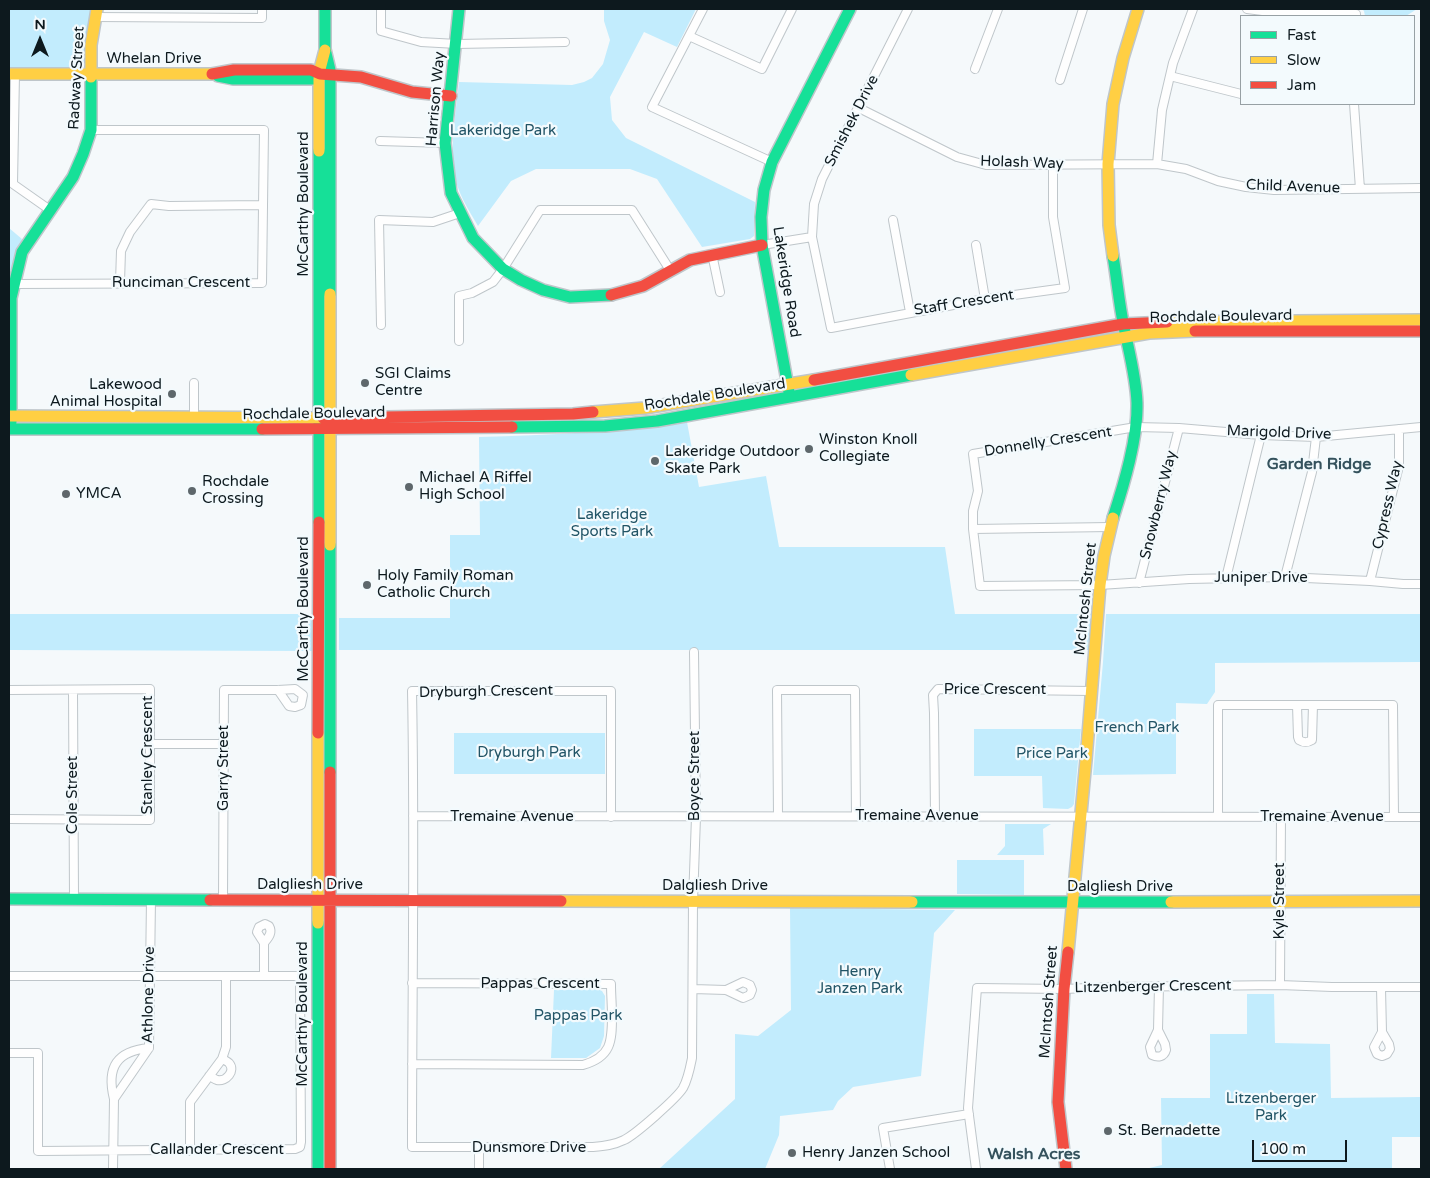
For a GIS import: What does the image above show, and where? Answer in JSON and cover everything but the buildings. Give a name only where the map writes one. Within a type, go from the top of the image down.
[{"type":"main road","name":"McCarthy Boulevard","points":[[325,9],[331,423],[330,1169]]},
{"type":"main road","name":"Harrison Way","points":[[459,9],[445,143],[451,193],[474,238],[503,269],[543,290],[570,297],[608,296],[643,286],[690,260],[762,245]]},
{"type":"main road","name":"Lakeridge Road","points":[[790,398],[762,245],[764,190],[772,162],[850,9]]},
{"type":"main road","name":"McIntosh Street","points":[[1066,1169],[1058,1102],[1064,989],[1100,585],[1110,527],[1123,486],[1136,427],[1137,402],[1134,379],[1125,337],[1109,225],[1108,164],[1113,104],[1122,58],[1138,9]]},
{"type":"main road","name":"Radway Street","points":[[10,429],[11,298],[22,252],[72,177],[83,154],[91,130],[91,45],[96,13]]},
{"type":"main road","name":"Whelan Drive","points":[[12,74],[210,74],[234,70],[311,70],[325,74],[361,77],[412,92],[451,96]]},
{"type":"main road","name":"McCarthy Boulevard","points":[[318,1169],[319,367],[325,74]]},
{"type":"main road","name":"Rochdale Boulevard","points":[[331,423],[620,411],[788,385],[1123,324],[1184,321],[1421,320]]},
{"type":"main road","name":"Rochdale Boulevard","points":[[10,429],[319,423],[568,428],[604,426],[657,420],[790,398],[1125,337],[1166,332],[1209,330],[1421,331]]},
{"type":"main road","name":"Rochdale Boulevard","points":[[10,416],[194,417],[319,423]]},
{"type":"main road","name":"Dalgliesh Drive","points":[[9,899],[958,902],[1421,901]]},
{"type":"street","points":[[96,13],[262,18],[262,9]]},
{"type":"street","points":[[381,9],[381,30],[421,42],[456,44],[565,42]]},
{"type":"street","points":[[702,9],[652,107],[772,162]]},
{"type":"street","points":[[689,36],[762,69],[792,9]]},
{"type":"street","name":"Smishek Drive","points":[[812,237],[814,204],[822,179],[908,9]]},
{"type":"street","points":[[975,69],[998,9]]},
{"type":"street","points":[[1060,80],[1083,9]]},
{"type":"street","points":[[1157,164],[1162,110],[1173,63],[1193,9]]},
{"type":"street","points":[[1247,9],[1286,14],[1356,15]]},
{"type":"street","points":[[12,74],[13,184],[50,210]]},
{"type":"street","points":[[1170,76],[1240,94]]},
{"type":"street","points":[[1354,105],[1360,189]]},
{"type":"street","name":"Holash Way","points":[[859,108],[957,157],[986,165],[1108,164]]},
{"type":"street","name":"Runciman Crescent","points":[[14,284],[120,282],[262,283],[264,130],[91,130]]},
{"type":"street","points":[[380,142],[445,143]]},
{"type":"street","name":"Child Avenue","points":[[1108,164],[1157,164],[1186,170],[1218,181],[1274,190],[1421,188]]},
{"type":"street","name":"Staff Crescent","points":[[812,237],[831,328],[985,299],[1065,288],[1053,217],[1053,165]]},
{"type":"street","points":[[120,282],[121,251],[130,232],[151,204],[169,206],[262,205]]},
{"type":"street","points":[[459,341],[459,296],[472,293],[493,282],[540,210],[632,210],[670,270]]},
{"type":"street","points":[[381,325],[379,220],[433,222],[460,213]]},
{"type":"street","points":[[893,220],[910,312]]},
{"type":"street","name":"Harrison Way","points":[[762,245],[812,237]]},
{"type":"street","points":[[976,245],[985,299]]},
{"type":"street","points":[[712,254],[720,292]]},
{"type":"street","points":[[194,383],[194,417]]},
{"type":"street","name":"Marigold Drive","points":[[1136,427],[1316,437],[1421,427]]},
{"type":"street","name":"Donnelly Crescent","points":[[1100,585],[980,586],[973,529],[973,510],[978,491],[973,454],[1136,427]]},
{"type":"street","name":"Snowberry Way","points":[[1139,583],[1178,428]]},
{"type":"street","name":"Cypress Way","points":[[1370,581],[1399,466],[1399,430]]},
{"type":"street","points":[[1226,578],[1261,435]]},
{"type":"street","points":[[1284,577],[1312,472],[1316,437]]},
{"type":"street","points":[[973,529],[1110,527]]},
{"type":"street","name":"Juniper Drive","points":[[1100,585],[1189,579],[1284,577],[1421,584]]},
{"type":"street","name":"Boyce Street","points":[[693,900],[696,817],[694,652]]},
{"type":"street","name":"Stanley Crescent","points":[[73,690],[150,689],[150,820],[73,820]]},
{"type":"street","name":"Price Crescent","points":[[935,816],[933,695],[938,689],[1091,691]]},
{"type":"street","points":[[9,690],[73,690]]},
{"type":"street","name":"Cole Street","points":[[73,690],[74,899]]},
{"type":"street","name":"Garry Street","points":[[223,899],[224,690],[278,690]]},
{"type":"street","points":[[778,816],[777,690],[855,690],[856,816]]},
{"type":"street","name":"Dryburgh Crescent","points":[[412,900],[414,816],[412,691],[611,691],[611,817]]},
{"type":"street","points":[[1218,816],[1218,705],[1393,705],[1394,817]]},
{"type":"street","points":[[1297,705],[1298,737],[1303,742],[1312,740],[1313,705]]},
{"type":"street","points":[[150,744],[224,744]]},
{"type":"street","name":"Tremaine Avenue","points":[[414,816],[1421,817]]},
{"type":"street","name":"Kyle Street","points":[[1280,816],[1280,985]]},
{"type":"street","points":[[9,820],[73,820]]},
{"type":"street","name":"Athlone Drive","points":[[114,1099],[149,1048],[150,899]]},
{"type":"street","name":"Dunsmore Drive","points":[[412,900],[412,1148],[593,1147],[611,1145],[624,1140],[634,1133],[683,1088],[689,1071],[692,1058],[693,900]]},
{"type":"street","points":[[264,943],[264,976]]},
{"type":"street","name":"Callander Crescent","points":[[9,976],[300,976],[302,1142],[300,1147],[295,1149],[38,1151],[38,1053],[9,1053]]},
{"type":"street","points":[[190,1150],[190,1102],[222,1059],[226,1048],[226,976]]},
{"type":"street","name":"Pappas Crescent","points":[[412,983],[611,984],[612,1037],[604,1054],[594,1062],[583,1065],[412,1064]]},
{"type":"street","name":"Litzenberger Crescent","points":[[976,1169],[968,1106],[977,988],[1064,989],[1280,985],[1381,988],[1421,987]]},
{"type":"street","points":[[1158,1030],[1159,986]]},
{"type":"street","points":[[1381,988],[1382,1032]]},
{"type":"street","points":[[693,989],[726,990]]},
{"type":"street","points":[[113,1169],[114,1099],[111,1078],[116,1064],[126,1053],[149,1048]]},
{"type":"street","points":[[209,1076],[219,1080],[226,1079],[230,1074],[231,1068],[229,1063],[222,1059]]},
{"type":"street","points":[[890,1169],[884,1128],[968,1114]]},
{"type":"street","points":[[479,1148],[479,1169]]},
{"type":"green space","points":[[9,9],[91,9],[85,65],[82,68],[9,67]]},
{"type":"green space","name":"Lakeridge Park","points":[[604,9],[696,9],[677,47],[644,32],[610,97],[612,120],[626,138],[755,202],[754,236],[750,239],[702,247],[657,179],[630,169],[536,169],[511,181],[478,226],[460,193],[454,172],[453,138],[459,82],[572,85],[592,78],[603,64],[610,40],[604,21]]},
{"type":"green space","points":[[1362,9],[1417,9],[1408,15],[1365,15]]},
{"type":"green space","points":[[9,228],[22,239],[10,272],[9,272]]},
{"type":"green space","name":"Lakeridge Sports Park","points":[[687,422],[699,487],[766,476],[779,547],[945,547],[955,614],[1091,614],[1088,650],[339,650],[339,618],[450,618],[450,535],[480,535],[479,437],[583,432]]},
{"type":"green space","points":[[9,614],[315,614],[316,651],[9,650]]},
{"type":"green space","name":"French Park","points":[[1106,614],[1421,614],[1421,662],[1215,663],[1215,692],[1207,704],[1176,703],[1176,774],[1093,775]]},
{"type":"green space","name":"Price Park","points":[[974,729],[1081,729],[1074,804],[1072,807],[1068,809],[1043,808],[1042,776],[974,776]]},
{"type":"green space","name":"Dryburgh Park","points":[[454,733],[605,733],[605,774],[454,774]]},
{"type":"green space","points":[[1005,824],[1051,824],[1043,829],[1044,855],[997,855],[1005,846]]},
{"type":"green space","points":[[957,860],[1024,860],[1024,895],[957,894]]},
{"type":"green space","name":"Henry Janzen Park","points":[[790,908],[955,910],[934,933],[921,1076],[853,1087],[838,1101],[833,1110],[780,1116],[779,1135],[765,1169],[659,1169],[735,1099],[735,1034],[758,1036],[791,1010]]},
{"type":"green space","name":"Pappas Park","points":[[597,989],[602,991],[605,996],[604,1036],[600,1048],[586,1058],[551,1058],[554,990]]},
{"type":"green space","name":"Litzenberger Park","points":[[1247,994],[1274,994],[1275,1043],[1330,1044],[1331,1098],[1421,1097],[1421,1137],[1392,1137],[1392,1169],[1145,1169],[1162,1165],[1161,1098],[1210,1098],[1210,1034],[1247,1034]]},
{"type":"traffic: fast","points":[[325,9],[325,49],[330,70],[330,294]]},
{"type":"traffic: fast","points":[[459,9],[445,143],[451,193],[473,238],[503,269],[543,290],[570,297],[611,295]]},
{"type":"traffic: fast","points":[[789,392],[762,245],[761,217],[764,190],[772,162],[850,9]]},
{"type":"traffic: fast","points":[[218,76],[233,79],[312,79],[320,74]]},
{"type":"traffic: fast","points":[[11,422],[11,298],[22,252],[73,177],[83,154],[91,130],[91,77]]},
{"type":"traffic: fast","points":[[319,151],[319,522]]},
{"type":"traffic: fast","points":[[1113,256],[1122,318],[1134,374],[1137,417],[1126,476],[1113,518]]},
{"type":"traffic: fast","points":[[512,427],[605,426],[657,421],[911,375]]},
{"type":"traffic: fast","points":[[9,429],[262,429]]},
{"type":"traffic: fast","points":[[330,545],[330,772]]},
{"type":"traffic: fast","points":[[9,899],[210,900]]},
{"type":"traffic: fast","points":[[912,902],[1171,902]]},
{"type":"traffic: fast","points":[[318,923],[318,1169]]},
{"type":"traffic: slow","points":[[91,77],[91,45],[97,9]]},
{"type":"traffic: slow","points":[[1113,256],[1109,225],[1108,164],[1113,104],[1123,58],[1138,9]]},
{"type":"traffic: slow","points":[[319,151],[319,79],[325,50]]},
{"type":"traffic: slow","points":[[9,74],[212,74]]},
{"type":"traffic: slow","points":[[330,294],[330,545]]},
{"type":"traffic: slow","points":[[1167,322],[1421,320]]},
{"type":"traffic: slow","points":[[911,375],[1149,333],[1195,331]]},
{"type":"traffic: slow","points":[[593,412],[645,408],[814,380]]},
{"type":"traffic: slow","points":[[9,416],[323,418]]},
{"type":"traffic: slow","points":[[1068,952],[1100,585],[1104,556],[1113,518]]},
{"type":"traffic: slow","points":[[318,733],[318,923]]},
{"type":"traffic: slow","points":[[561,901],[912,902]]},
{"type":"traffic: slow","points":[[1171,902],[1421,901]]},
{"type":"traffic: jam","points":[[212,74],[234,70],[311,70],[320,74],[361,77],[412,92],[451,96]]},
{"type":"traffic: jam","points":[[611,295],[643,286],[690,260],[762,245]]},
{"type":"traffic: jam","points":[[814,380],[1123,324],[1167,322]]},
{"type":"traffic: jam","points":[[1195,331],[1421,331]]},
{"type":"traffic: jam","points":[[323,418],[573,414],[593,412]]},
{"type":"traffic: jam","points":[[262,429],[512,427]]},
{"type":"traffic: jam","points":[[318,733],[319,522]]},
{"type":"traffic: jam","points":[[330,772],[330,1169]]},
{"type":"traffic: jam","points":[[210,900],[561,901]]},
{"type":"traffic: jam","points":[[1066,1169],[1058,1102],[1064,989],[1068,952]]},
{"type":"place","name":"SGI Claims Centre","points":[[365,383]]},
{"type":"place","name":"Lakewood Animal Hospital","points":[[172,394]]},
{"type":"place","name":"Winston Knoll Collegiate","points":[[809,449]]},
{"type":"place","name":"Lakeridge Outdoor Skate Park","points":[[655,461]]},
{"type":"place","name":"Michael A Riffel High School","points":[[409,487]]},
{"type":"place","name":"Rochdale Crossing","points":[[192,491]]},
{"type":"place","name":"YMCA","points":[[66,494]]},
{"type":"place","name":"Holy Family Roman Catholic Church","points":[[367,585]]},
{"type":"place","name":"St. Bernadette","points":[[1108,1131]]},
{"type":"place","name":"Henry Janzen School","points":[[792,1153]]},
{"type":"district","name":"Garden Ridge","points":[[1319,465]]},
{"type":"district","name":"Walsh Acres","points":[[1034,1155]]}]
